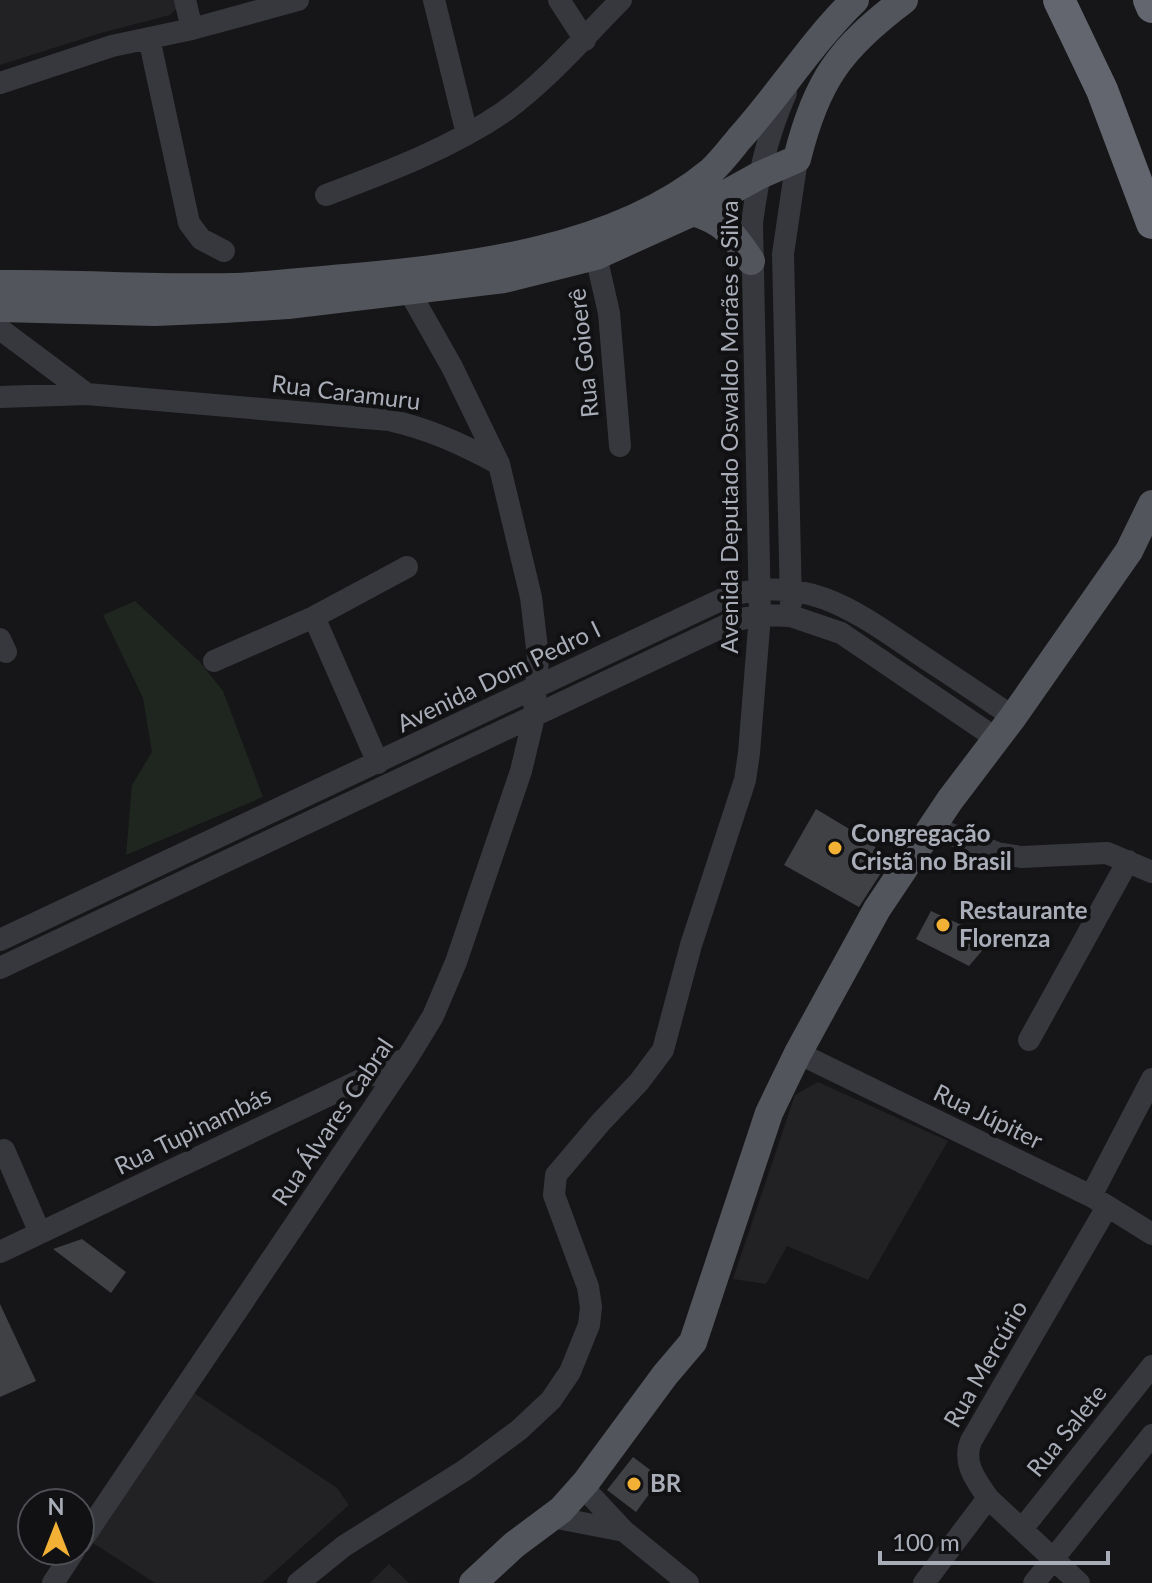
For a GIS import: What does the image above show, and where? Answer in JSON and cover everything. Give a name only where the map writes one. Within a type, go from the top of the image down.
[{"type":"highway","points":[[1059,0],[1102,90],[1152,223]]},
{"type":"highway","points":[[1149,0],[1152,7]]},
{"type":"main road","points":[[0,284],[233,287],[371,276],[535,251],[590,236],[656,206],[713,169],[797,70],[829,27],[855,0]]},
{"type":"main road","points":[[0,308],[155,312],[288,305],[504,279],[596,256],[693,212],[758,176],[797,159],[807,118],[823,83],[847,48],[904,0]]},
{"type":"main road","points":[[693,212],[720,222],[751,261]]},
{"type":"main road","points":[[473,1583],[514,1545],[552,1517],[582,1486],[693,1342],[769,1113],[798,1053],[877,909],[950,800],[1005,728],[1129,551],[1152,504]]},
{"type":"street","points":[[185,0],[192,29]]},
{"type":"street","points":[[0,83],[112,46],[192,29],[298,0]]},
{"type":"street","points":[[434,0],[467,134]]},
{"type":"street","points":[[559,0],[585,40]]},
{"type":"street","points":[[326,195],[467,134],[506,110],[585,40],[621,0]]},
{"type":"street","points":[[149,38],[189,223],[201,239],[224,251]]},
{"type":"street","name":"Avenida Deputado Oswaldo Morães e Silva","points":[[298,1583],[344,1546],[465,1470],[519,1430],[551,1400],[570,1372],[589,1325],[591,1307],[588,1287],[554,1195],[556,1175],[658,1059],[666,1041],[691,945],[745,780],[760,615],[752,223],[758,176],[772,124],[797,70]]},
{"type":"street","points":[[791,616],[783,254],[797,159]]},
{"type":"street","name":"Rua Goioerê","points":[[596,256],[609,313],[620,446]]},
{"type":"street","points":[[409,291],[452,367],[499,464],[531,597],[538,657],[537,687]]},
{"type":"street","points":[[0,329],[87,394]]},
{"type":"street","name":"Rua Caramuru","points":[[0,397],[87,394],[389,420],[445,436],[499,464]]},
{"type":"street","points":[[214,661],[314,617],[407,567]]},
{"type":"street","name":"Avenida Dom Pedro I","points":[[0,940],[731,595],[759,588],[790,590],[823,598],[859,614],[1005,728]]},
{"type":"street","name":"Avenida Dom Pedro I","points":[[0,968],[737,620],[760,615],[791,616],[841,633],[1005,728]]},
{"type":"street","points":[[314,617],[378,763]]},
{"type":"street","name":"Rua Álvares Cabral","points":[[96,1519],[433,1016],[456,962],[521,771],[534,717],[537,687]]},
{"type":"street","points":[[933,827],[997,853],[1021,857],[1107,853],[1152,872]]},
{"type":"street","points":[[1029,1040],[1128,861]]},
{"type":"street","points":[[45,919],[56,942]]},
{"type":"street","name":"Rua Júpiter","points":[[798,1053],[1099,1201],[1152,1234]]},
{"type":"street","name":"Rua Tupinambás","points":[[0,1252],[408,1057]]},
{"type":"street","points":[[1099,1201],[1152,1079]]},
{"type":"street","points":[[4,1150],[40,1233]]},
{"type":"street","name":"Rua Mercúrio","points":[[988,1498],[969,1466],[968,1449],[1099,1201]]},
{"type":"street","name":"Rua Salete","points":[[1022,1529],[1152,1366]]},
{"type":"street","points":[[1034,1583],[1152,1435]]},
{"type":"street","points":[[582,1486],[624,1531],[688,1583]]},
{"type":"street","points":[[924,1583],[988,1498],[1079,1583]]},
{"type":"street","points":[[552,1517],[624,1531]]},
{"type":"shaded area","points":[[0,0],[179,0],[177,8],[170,15],[0,65]]},
{"type":"shaded area","points":[[135,601],[200,662],[223,691],[263,797],[126,855],[132,785],[152,752],[143,698],[103,615]]},
{"type":"shaded area","points":[[818,1082],[948,1141],[868,1280],[787,1246],[766,1284],[733,1279],[795,1095]]},
{"type":"shaded area","points":[[194,1393],[337,1488],[349,1505],[262,1583],[155,1583],[96,1545],[96,1539]]},
{"type":"shaded area","points":[[389,1564],[409,1583],[370,1583]]},
{"type":"building","name":"Congregação Cristã no Brasil","points":[[816,809],[861,836],[890,859],[859,907],[784,865]]},
{"type":"building","name":"Restaurante Florenza","points":[[931,911],[992,939],[969,966],[916,939]]},
{"type":"building","points":[[82,1239],[126,1272],[111,1293],[53,1249]]},
{"type":"building","points":[[0,1304],[36,1381],[0,1397]]},
{"type":"building","name":"BR","points":[[633,1457],[661,1478],[636,1512],[607,1490]]},
{"type":"place","name":"Congregação Cristã no Brasil","points":[[835,848]]},
{"type":"place","name":"Restaurante Florenza","points":[[943,925]]},
{"type":"place","name":"BR","points":[[634,1484]]}]
